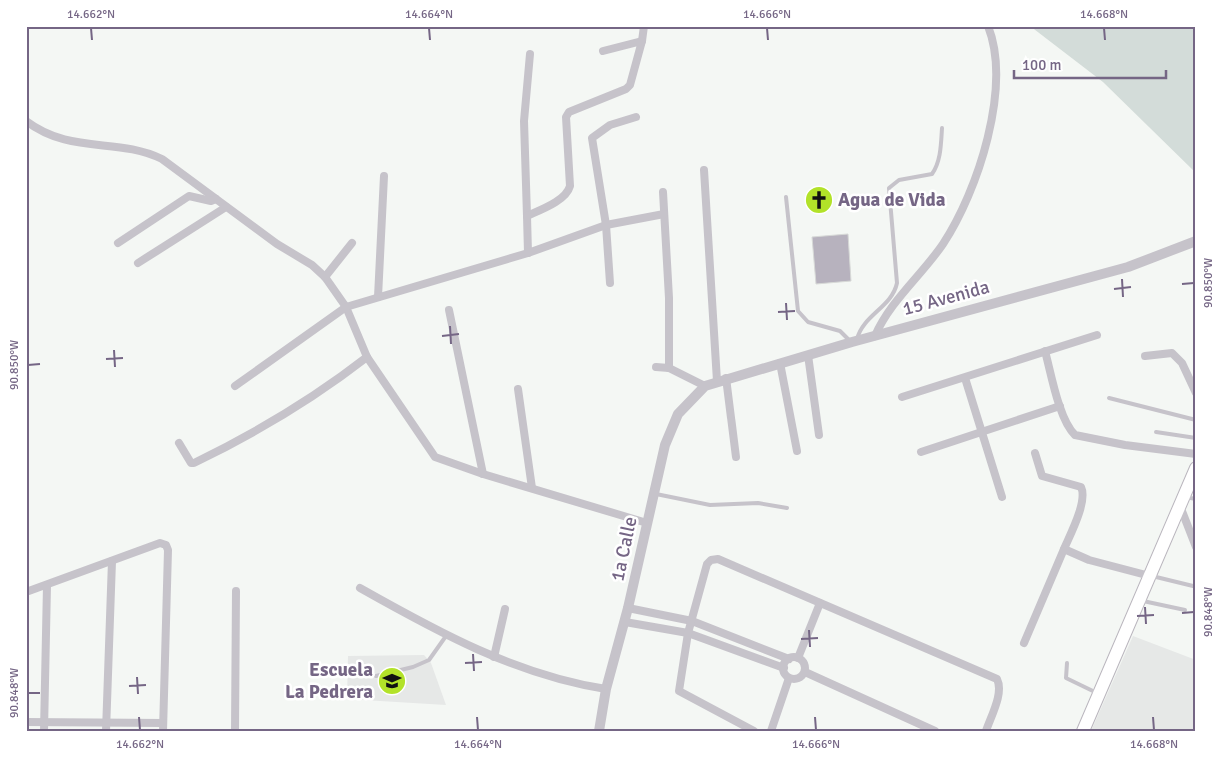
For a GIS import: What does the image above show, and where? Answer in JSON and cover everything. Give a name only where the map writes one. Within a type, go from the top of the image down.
[{"type":"main road","points":[[1083,731],[1194,474]]},
{"type":"street","points":[[527,216],[569,192],[565,120],[569,112],[626,89],[633,79],[644,26]]},
{"type":"street","points":[[875,336],[879,326],[943,243],[973,188],[987,143],[995,87],[994,43],[988,26]]},
{"type":"street","points":[[602,51],[642,41]]},
{"type":"street","points":[[528,252],[524,121],[530,54]]},
{"type":"street","points":[[610,284],[606,225],[592,138],[610,126],[636,117]]},
{"type":"street","points":[[26,121],[49,136],[72,142],[146,151],[162,159],[277,244],[312,265],[325,277],[346,306],[367,357],[431,455],[440,460],[483,474],[647,523]]},
{"type":"street","points":[[704,170],[722,379],[736,457]]},
{"type":"street","points":[[378,297],[384,176]]},
{"type":"street","points":[[663,192],[669,298],[669,368]]},
{"type":"street","points":[[118,243],[189,196],[211,201],[216,199]]},
{"type":"street","points":[[138,263],[226,207]]},
{"type":"street","points":[[235,386],[346,306],[528,252],[606,225],[664,214]]},
{"type":"street","name":"15 Avenida","points":[[705,386],[722,379],[1128,267],[1196,241]]},
{"type":"street","points":[[325,277],[352,243]]},
{"type":"street","points":[[449,310],[483,474]]},
{"type":"street","points":[[902,397],[1097,335]]},
{"type":"street","points":[[1045,351],[1060,406],[1070,431],[1082,438],[1163,451],[1196,454]]},
{"type":"street","points":[[1144,356],[1172,353],[1182,363],[1196,393]]},
{"type":"street","points":[[808,355],[819,434]]},
{"type":"street","points":[[179,444],[191,463],[197,461],[285,415],[326,389],[367,357]]},
{"type":"street","points":[[780,363],[797,451]]},
{"type":"street","points":[[656,367],[669,368],[705,386]]},
{"type":"street","points":[[965,378],[980,432],[1002,497]]},
{"type":"street","name":"1a Calle","points":[[599,731],[606,690],[625,622],[665,445],[678,414],[705,386]]},
{"type":"street","points":[[518,389],[532,488]]},
{"type":"street","points":[[921,452],[1060,406]]},
{"type":"street","points":[[1024,643],[1064,549],[1084,492],[1081,487],[1042,476],[1035,453]]},
{"type":"street","points":[[1181,501],[1196,547]]},
{"type":"street","points":[[26,592],[160,543],[166,545],[168,550],[163,727],[106,727],[44,721],[26,722]]},
{"type":"street","points":[[1064,549],[1089,560],[1150,576]]},
{"type":"street","points":[[754,731],[679,692],[688,633],[708,564],[711,560],[718,559],[997,679],[1000,684],[999,692],[986,731]]},
{"type":"street","points":[[106,727],[112,562]]},
{"type":"street","points":[[44,731],[47,585]]},
{"type":"street","points":[[360,588],[446,636],[517,667],[578,685],[606,690]]},
{"type":"street","points":[[235,731],[236,591]]},
{"type":"street","points":[[798,658],[820,603]]},
{"type":"street","points":[[628,608],[692,621],[789,659],[798,658]]},
{"type":"street","points":[[494,657],[505,609]]},
{"type":"street","points":[[625,622],[688,633],[784,668],[789,678],[771,731]]},
{"type":"street","points":[[789,678],[797,679],[805,672],[805,665],[798,658]]},
{"type":"street","points":[[784,668],[789,659]]},
{"type":"street","points":[[805,672],[936,731]]},
{"type":"lane","points":[[786,196],[798,311],[808,322],[840,331],[854,342],[862,326],[891,297],[897,283],[889,188],[899,180],[932,174],[937,167],[940,156],[942,128]]},
{"type":"lane","points":[[1109,398],[1196,420]]},
{"type":"lane","points":[[1156,432],[1196,438]]},
{"type":"lane","points":[[654,493],[710,506],[758,504],[787,508]]},
{"type":"lane","points":[[1181,501],[1196,500]]},
{"type":"lane","points":[[1150,576],[1193,586]]},
{"type":"lane","points":[[1140,600],[1185,610]]},
{"type":"lane","points":[[376,676],[414,667],[429,660],[446,636]]},
{"type":"lane","points":[[1067,663],[1066,678],[1099,694]]},
{"type":"shaded area","points":[[1030,26],[1196,26],[1196,173],[1103,82]]},
{"type":"shaded area","points":[[1133,636],[1196,660],[1196,731],[1091,731]]},
{"type":"shaded area","name":"Escuela La Pedrera","points":[[424,655],[431,663],[446,705],[347,699],[348,656]]},
{"type":"building","points":[[848,234],[851,281],[816,284],[812,237]]},
{"type":"place","name":"Agua de Vida","points":[[819,200]]},
{"type":"place","name":"Escuela La Pedrera","points":[[392,681]]}]
